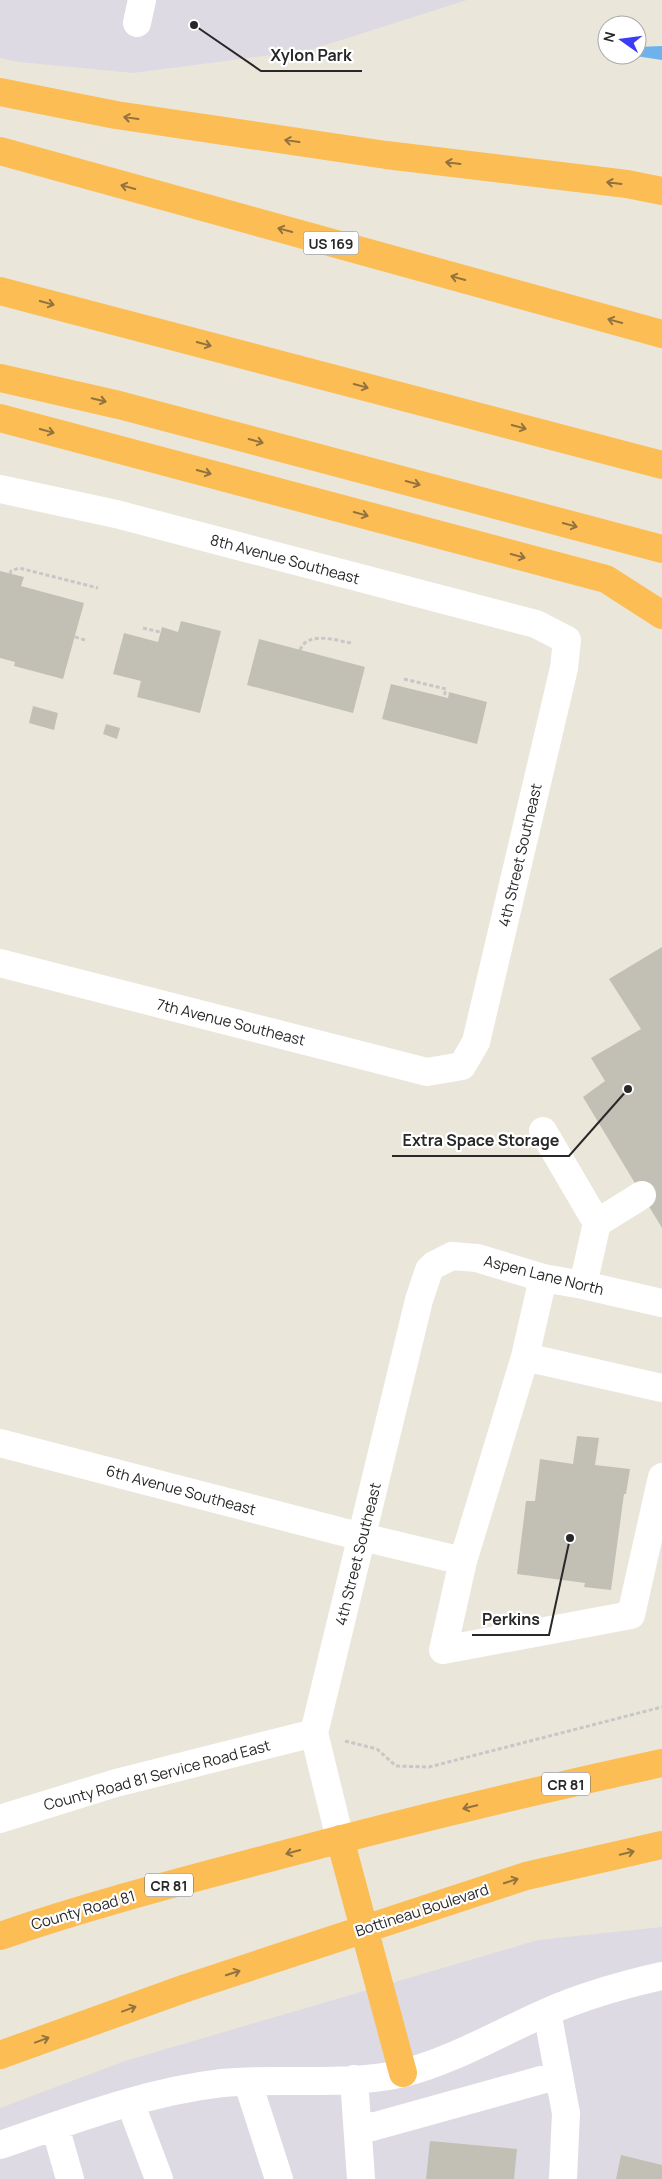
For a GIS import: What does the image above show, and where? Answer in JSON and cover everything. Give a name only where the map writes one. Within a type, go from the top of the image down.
[{"type":"highway","points":[[0,92],[116,116],[386,155],[627,184],[662,191]]},
{"type":"highway","name":"US 169","points":[[0,151],[662,334]]},
{"type":"highway","points":[[0,291],[662,465]]},
{"type":"highway","points":[[0,378],[119,405],[662,549]]},
{"type":"highway","points":[[0,418],[606,579],[662,615]]},
{"type":"highway","name":"CR 81","points":[[340,1839],[517,1795],[662,1763]]},
{"type":"highway","points":[[340,1839],[403,2073]]},
{"type":"highway","name":"County Road 81","points":[[0,1936],[173,1884],[340,1839]]},
{"type":"highway","name":"Bottineau Boulevard","points":[[0,2055],[186,1988],[526,1876],[662,1845]]},
{"type":"street","name":"8th Avenue Southeast","points":[[0,488],[116,514],[536,624],[567,640]]},
{"type":"street","name":"4th Street Southeast","points":[[462,1066],[476,1042],[564,668],[567,640]]},
{"type":"street","name":"7th Avenue Southeast","points":[[0,963],[427,1072],[462,1066]]},
{"type":"street","points":[[543,1131],[597,1223],[583,1285]]},
{"type":"street","points":[[597,1223],[642,1195]]},
{"type":"street","name":"Aspen Lane North","points":[[429,1270],[434,1265],[452,1256],[477,1258],[544,1278],[662,1303]]},
{"type":"street","name":"4th Street Southeast","points":[[340,1839],[314,1733],[419,1300],[429,1270]]},
{"type":"street","points":[[544,1278],[526,1357],[463,1561],[443,1650],[631,1615],[662,1477]]},
{"type":"street","points":[[526,1357],[662,1388]]},
{"type":"street","name":"6th Avenue Southeast","points":[[0,1443],[362,1537],[463,1561]]},
{"type":"street","name":"County Road 81 Service Road East","points":[[0,1819],[116,1783],[314,1733]]},
{"type":"street","points":[[0,2145],[93,2112],[166,2092],[224,2083],[354,2079],[403,2073],[458,2054],[547,2012],[609,1989],[662,1976]]},
{"type":"street","points":[[547,2012],[566,2113],[563,2179]]},
{"type":"street","points":[[357,2124],[372,2127],[559,2075]]},
{"type":"street","points":[[354,2079],[360,2179]]},
{"type":"street","points":[[248,2083],[279,2179]]},
{"type":"street","points":[[130,2102],[159,2179]]},
{"type":"street","points":[[55,2126],[70,2179]]},
{"type":"path","points":[[10,574],[11,571],[19,568],[98,588]]},
{"type":"path","points":[[143,628],[160,632]]},
{"type":"path","points":[[75,637],[85,640]]},
{"type":"path","points":[[300,650],[308,641],[314,638],[352,643]]},
{"type":"path","points":[[404,679],[446,689],[444,698]]},
{"type":"path","points":[[314,1733],[377,1749],[396,1766],[428,1767],[662,1707]]},
{"type":"shaded area","points":[[0,0],[467,0],[310,50],[133,73],[19,62],[0,58]]},
{"type":"shaded area","points":[[662,1927],[662,2179],[0,2179],[0,2108],[125,2061],[538,1940]]},
{"type":"water","points":[[662,46],[662,60],[647,58],[647,47]]},
{"type":"building","points":[[0,571],[24,577],[21,586],[84,603],[63,679],[14,666],[15,662],[0,658]]},
{"type":"building","points":[[181,621],[221,631],[200,713],[137,697],[141,681],[113,674],[124,633],[158,642],[162,627],[178,632]]},
{"type":"building","points":[[259,639],[365,667],[353,713],[247,685]]},
{"type":"building","points":[[391,684],[448,698],[449,692],[487,702],[477,744],[382,719]]},
{"type":"building","points":[[33,706],[58,713],[54,730],[29,723]]},
{"type":"building","points":[[106,724],[120,728],[117,739],[103,734]]},
{"type":"building","points":[[662,947],[662,1228],[583,1097],[605,1081],[591,1058],[641,1029],[609,979]]},
{"type":"building","points":[[577,1436],[599,1438],[595,1465],[630,1469],[626,1494],[624,1494],[611,1590],[584,1587],[585,1583],[517,1574],[526,1501],[535,1501],[540,1459],[573,1464]]},
{"type":"building","points":[[430,2141],[517,2149],[514,2179],[426,2179]]},
{"type":"building","points":[[621,2155],[662,2165],[662,2179],[616,2179]]},
{"type":"place","name":"Xylon Park","points":[[194,25]]},
{"type":"place","name":"Extra Space Storage","points":[[628,1089]]},
{"type":"place","name":"Perkins","points":[[570,1538]]}]
